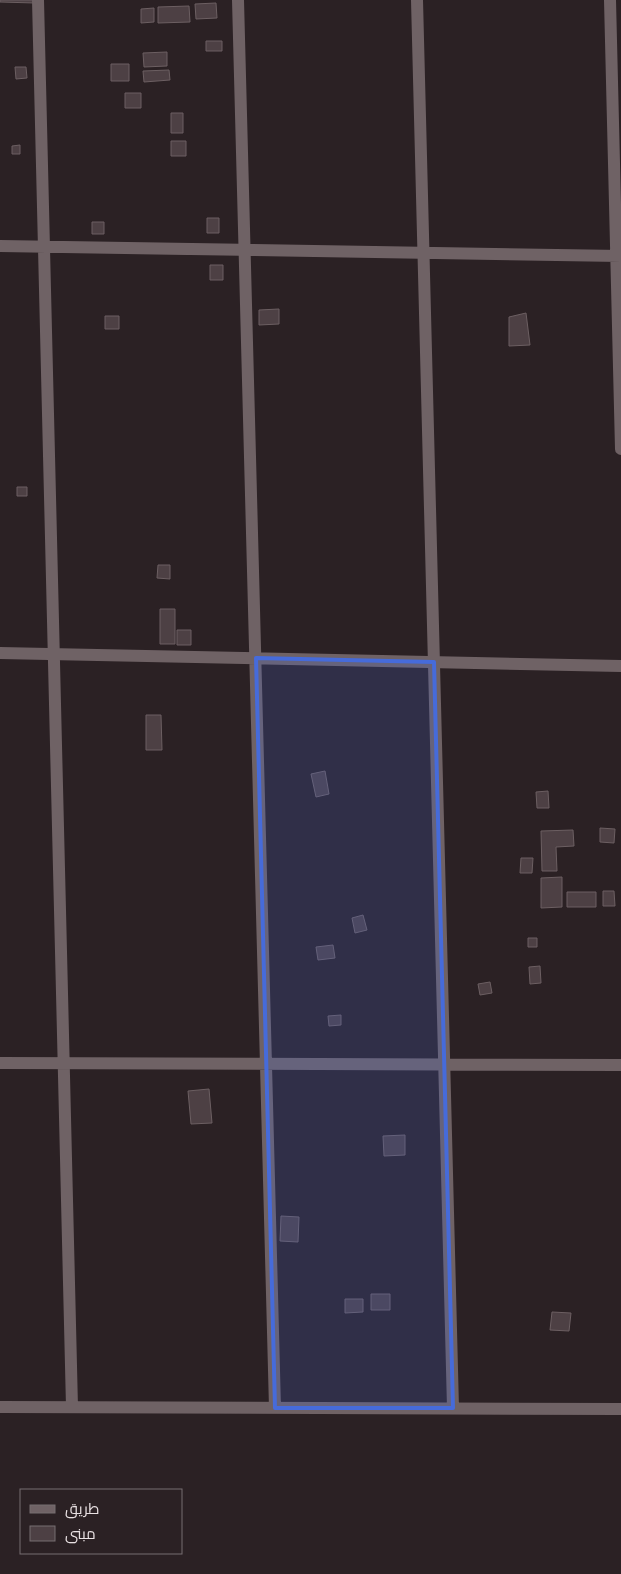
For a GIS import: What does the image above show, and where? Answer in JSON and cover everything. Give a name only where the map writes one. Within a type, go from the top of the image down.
[{"type":"street","points":[[38,0],[72,1407]]},
{"type":"street","points":[[238,0],[275,1408]]},
{"type":"street","points":[[417,0],[452,1408]]},
{"type":"street","points":[[610,0],[619,256],[621,449]]},
{"type":"street","points":[[0,246],[619,256]]},
{"type":"street","points":[[0,653],[621,666]]},
{"type":"street","points":[[0,1063],[621,1065]]},
{"type":"street","points":[[0,1407],[621,1409]]},
{"type":"highlighted area","points":[[256,658],[434,662],[453,1408],[275,1408]]},
{"type":"building","points":[[0,0],[36,0],[35,3],[0,2]]},
{"type":"building","points":[[216,3],[217,18],[196,19],[195,4]]},
{"type":"building","points":[[189,6],[190,22],[158,23],[158,7]]},
{"type":"building","points":[[154,8],[154,22],[141,23],[141,9]]},
{"type":"building","points":[[206,41],[222,41],[222,51],[206,51]]},
{"type":"building","points":[[167,52],[167,66],[144,67],[143,53]]},
{"type":"building","points":[[111,64],[129,64],[129,81],[111,81]]},
{"type":"building","points":[[15,67],[26,67],[27,78],[16,79]]},
{"type":"building","points":[[169,70],[170,80],[144,82],[143,71]]},
{"type":"building","points":[[125,93],[141,93],[141,108],[125,108]]},
{"type":"building","points":[[171,113],[183,113],[183,133],[171,133]]},
{"type":"building","points":[[171,141],[186,141],[186,156],[171,156]]},
{"type":"building","points":[[20,145],[20,154],[12,154],[12,146]]},
{"type":"building","points":[[207,218],[219,218],[219,233],[207,233]]},
{"type":"building","points":[[92,222],[104,222],[104,234],[92,234]]},
{"type":"building","points":[[210,265],[223,265],[223,280],[210,280]]},
{"type":"building","points":[[279,309],[279,324],[259,325],[259,310]]},
{"type":"building","points":[[526,313],[530,345],[509,346],[509,317]]},
{"type":"building","points":[[105,316],[119,316],[119,329],[105,329]]},
{"type":"building","points":[[17,487],[27,487],[27,496],[17,496]]},
{"type":"building","points":[[158,565],[170,565],[170,579],[157,578]]},
{"type":"building","points":[[160,609],[175,609],[175,644],[160,644]]},
{"type":"building","points":[[177,630],[191,630],[191,645],[177,645]]},
{"type":"building","points":[[146,715],[161,715],[162,750],[146,750]]},
{"type":"building","points":[[325,771],[329,794],[316,797],[311,774]]},
{"type":"building","points":[[548,791],[549,808],[537,808],[536,792]]},
{"type":"building","points":[[600,828],[615,829],[614,843],[600,842]]},
{"type":"building","points":[[573,830],[574,846],[556,847],[557,871],[542,871],[541,831]]},
{"type":"building","points":[[521,858],[533,858],[532,873],[520,873]]},
{"type":"building","points":[[562,877],[562,907],[541,908],[541,878]]},
{"type":"building","points":[[603,891],[614,891],[615,906],[603,906]]},
{"type":"building","points":[[567,892],[596,892],[596,907],[567,907]]},
{"type":"building","points":[[363,915],[367,930],[355,933],[352,918]]},
{"type":"building","points":[[528,938],[537,938],[537,947],[528,947]]},
{"type":"building","points":[[333,945],[335,958],[318,960],[316,947]]},
{"type":"building","points":[[540,966],[541,983],[530,984],[529,967]]},
{"type":"building","points":[[490,982],[492,993],[480,995],[478,984]]},
{"type":"building","points":[[341,1015],[341,1025],[329,1026],[328,1016]]},
{"type":"building","points":[[209,1089],[212,1123],[191,1124],[188,1091]]},
{"type":"building","points":[[405,1135],[405,1155],[384,1156],[383,1136]]},
{"type":"building","points":[[281,1216],[299,1217],[298,1242],[280,1241]]},
{"type":"building","points":[[371,1294],[390,1294],[390,1310],[371,1310]]},
{"type":"building","points":[[345,1299],[363,1299],[363,1312],[345,1313]]},
{"type":"building","points":[[552,1312],[571,1313],[569,1331],[550,1330]]}]
